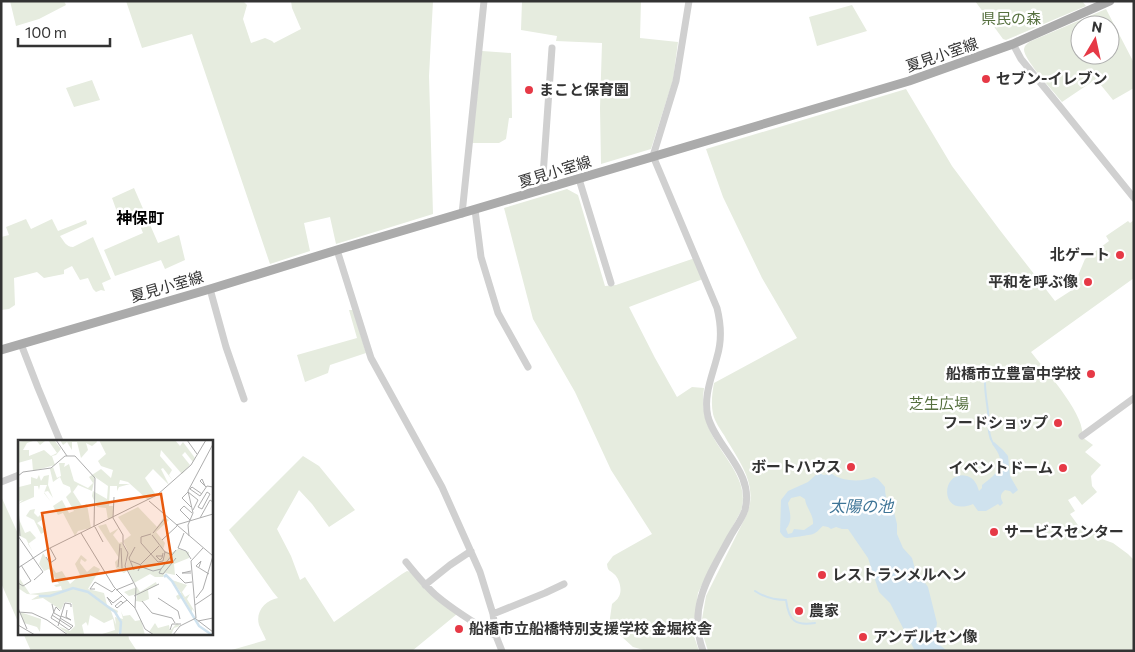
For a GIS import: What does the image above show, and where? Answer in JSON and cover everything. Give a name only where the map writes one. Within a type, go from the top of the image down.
[{"type":"main road","name":"夏見小室線","points":[[1,350],[892,86],[1013,44],[1110,1]]},
{"type":"street","points":[[462,214],[484,1]]},
{"type":"street","points":[[689,1],[676,81],[653,156],[717,308],[720,340],[707,394],[708,415],[713,428],[743,479],[746,504],[744,513],[701,594],[697,624],[703,651]]},
{"type":"street","points":[[1013,44],[1021,59],[1134,198]]},
{"type":"street","points":[[542,190],[552,48]]},
{"type":"street","points":[[579,179],[611,283]]},
{"type":"street","points":[[475,210],[481,257],[498,313],[528,367]]},
{"type":"street","points":[[337,250],[371,358],[442,487],[480,572],[496,636],[502,651]]},
{"type":"street","points":[[210,289],[226,347],[244,399]]},
{"type":"street","points":[[21,344],[60,440]]},
{"type":"street","points":[[1082,436],[1134,398]]},
{"type":"street","points":[[1,482],[18,475]]},
{"type":"street","points":[[425,585],[471,551]]},
{"type":"street","points":[[406,562],[438,597],[496,636]]},
{"type":"street","points":[[492,614],[564,584]]},
{"type":"green space","points":[[10,1],[64,1],[66,5],[39,19],[16,26]]},
{"type":"green space","points":[[126,1],[243,1],[247,5],[243,19],[251,43],[265,38],[274,43],[301,29],[291,1],[433,1],[429,76],[433,214],[336,244],[330,217],[304,223],[310,251],[270,264],[192,34],[142,48]]},
{"type":"green space","points":[[522,1],[641,1],[640,38],[678,42],[673,80],[651,149],[601,164],[602,43],[556,41],[557,36],[521,30]]},
{"type":"green space","name":"県民の森","points":[[975,1],[1082,1],[1086,6],[1006,40],[1003,39]]},
{"type":"green space","points":[[852,5],[867,31],[817,46],[809,17]]},
{"type":"green space","points":[[1106,9],[1109,15],[1092,15]]},
{"type":"green space","points":[[1070,24],[1070,65],[1120,65],[1120,36],[1134,63],[1134,88],[1113,100],[1096,79],[1062,102],[1040,76],[1025,54],[1025,46],[1029,42]]},
{"type":"green space","points":[[482,51],[511,53],[512,118],[509,118],[506,139],[499,143],[472,143]]},
{"type":"green space","points":[[92,80],[100,100],[74,107],[66,88]]},
{"type":"green space","name":"芝生広場","points":[[906,89],[952,166],[1055,301],[1072,290],[1085,259],[1109,241],[1106,236],[1128,221],[1130,223],[1134,220],[1134,278],[1031,352],[1063,393],[1078,417],[1082,428],[1082,437],[1093,445],[1085,452],[1101,465],[1091,476],[1092,486],[1097,492],[1082,505],[1075,496],[1068,500],[1075,511],[1070,514],[1080,528],[1085,524],[1099,538],[1113,543],[1134,560],[1134,651],[708,651],[703,635],[702,619],[706,596],[747,514],[750,503],[749,482],[714,417],[712,395],[714,383],[797,338],[762,278],[723,197],[706,149]]},
{"type":"green space","points":[[134,188],[158,243],[179,235],[185,260],[165,269],[161,260],[115,276],[104,250],[143,233],[136,216],[120,220],[112,198]]},
{"type":"green space","points":[[567,189],[578,195],[605,286],[616,285],[695,258],[703,279],[629,307],[677,397],[692,387],[704,388],[703,407],[708,426],[738,477],[742,488],[741,511],[698,593],[694,636],[699,651],[647,651],[633,647],[609,625],[612,604],[618,599],[621,589],[618,579],[608,569],[607,564],[613,556],[652,534],[611,470],[575,392],[533,319],[504,208]]},
{"type":"green space","points":[[26,219],[31,229],[52,219],[58,231],[86,220],[87,224],[60,236],[71,247],[93,237],[111,279],[102,283],[105,291],[96,292],[88,278],[80,280],[72,266],[64,270],[64,274],[44,278],[37,272],[14,278],[15,305],[9,309],[1,310],[1,237],[9,235],[6,227]]},
{"type":"green space","points":[[349,310],[353,310],[366,353],[330,365],[328,373],[305,382],[297,355],[357,338]]},
{"type":"green space","points":[[303,456],[319,466],[355,510],[329,527],[299,490],[277,529],[291,556],[300,580],[305,577],[334,622],[402,574],[407,571],[411,572],[457,614],[412,651],[228,651],[266,640],[259,625],[260,611],[269,601],[278,598],[229,530]]},
{"type":"green space","points":[[1,496],[18,534],[18,622],[1,583]]},
{"type":"green space","points":[[23,634],[128,634],[129,639],[137,651],[31,651]]},
{"type":"water","points":[[994,442],[1008,456],[1010,476],[1018,490],[1013,494],[1005,490],[1001,496],[1003,503],[986,511],[978,511],[973,504],[962,507],[954,505],[947,493],[948,485],[952,479],[958,476],[972,478],[979,491],[982,485],[997,472],[1000,457],[992,444]]},
{"type":"water","name":"太陽の池","points":[[819,472],[823,475],[832,474],[842,479],[853,480],[864,480],[874,477],[885,487],[888,500],[895,508],[897,534],[903,548],[912,558],[915,569],[928,587],[937,623],[934,640],[947,651],[915,651],[890,603],[879,592],[868,558],[848,529],[836,527],[831,529],[823,526],[811,534],[787,538],[783,536],[780,532],[781,500],[788,491],[808,482]],"holes":[[[800,496],[805,499],[813,524],[804,530],[794,529],[792,533],[788,534],[786,529],[790,523],[788,503],[791,498]]]},
{"type":"waterway","points":[[984,368],[986,373],[985,387],[989,432],[993,443]]},
{"type":"waterway","points":[[755,591],[770,598],[786,600],[791,617],[798,623],[815,623]]},
{"type":"place","name":"セブン-イレブン","points":[[986,79]]},
{"type":"place","name":"まこと保育園","points":[[529,90]]},
{"type":"place","name":"北ゲート","points":[[1120,255]]},
{"type":"place","name":"平和を呼ぶ像","points":[[1088,282]]},
{"type":"place","name":"船橋市立豊富中学校","points":[[1091,374]]},
{"type":"place","name":"フードショップ","points":[[1058,423]]},
{"type":"place","name":"ボートハウス","points":[[851,467]]},
{"type":"place","name":"イベントドーム","points":[[1063,468]]},
{"type":"place","name":"サービスセンター","points":[[994,532]]},
{"type":"place","name":"レストランメルヘン","points":[[822,575]]},
{"type":"place","name":"農家","points":[[799,611]]},
{"type":"place","name":"船橋市立船橋特別支援学校 金堀校舎","points":[[459,629]]},
{"type":"place","name":"アンデルセン像","points":[[863,637]]},
{"type":"district","name":"神保町","points":[[140,218]]}]
